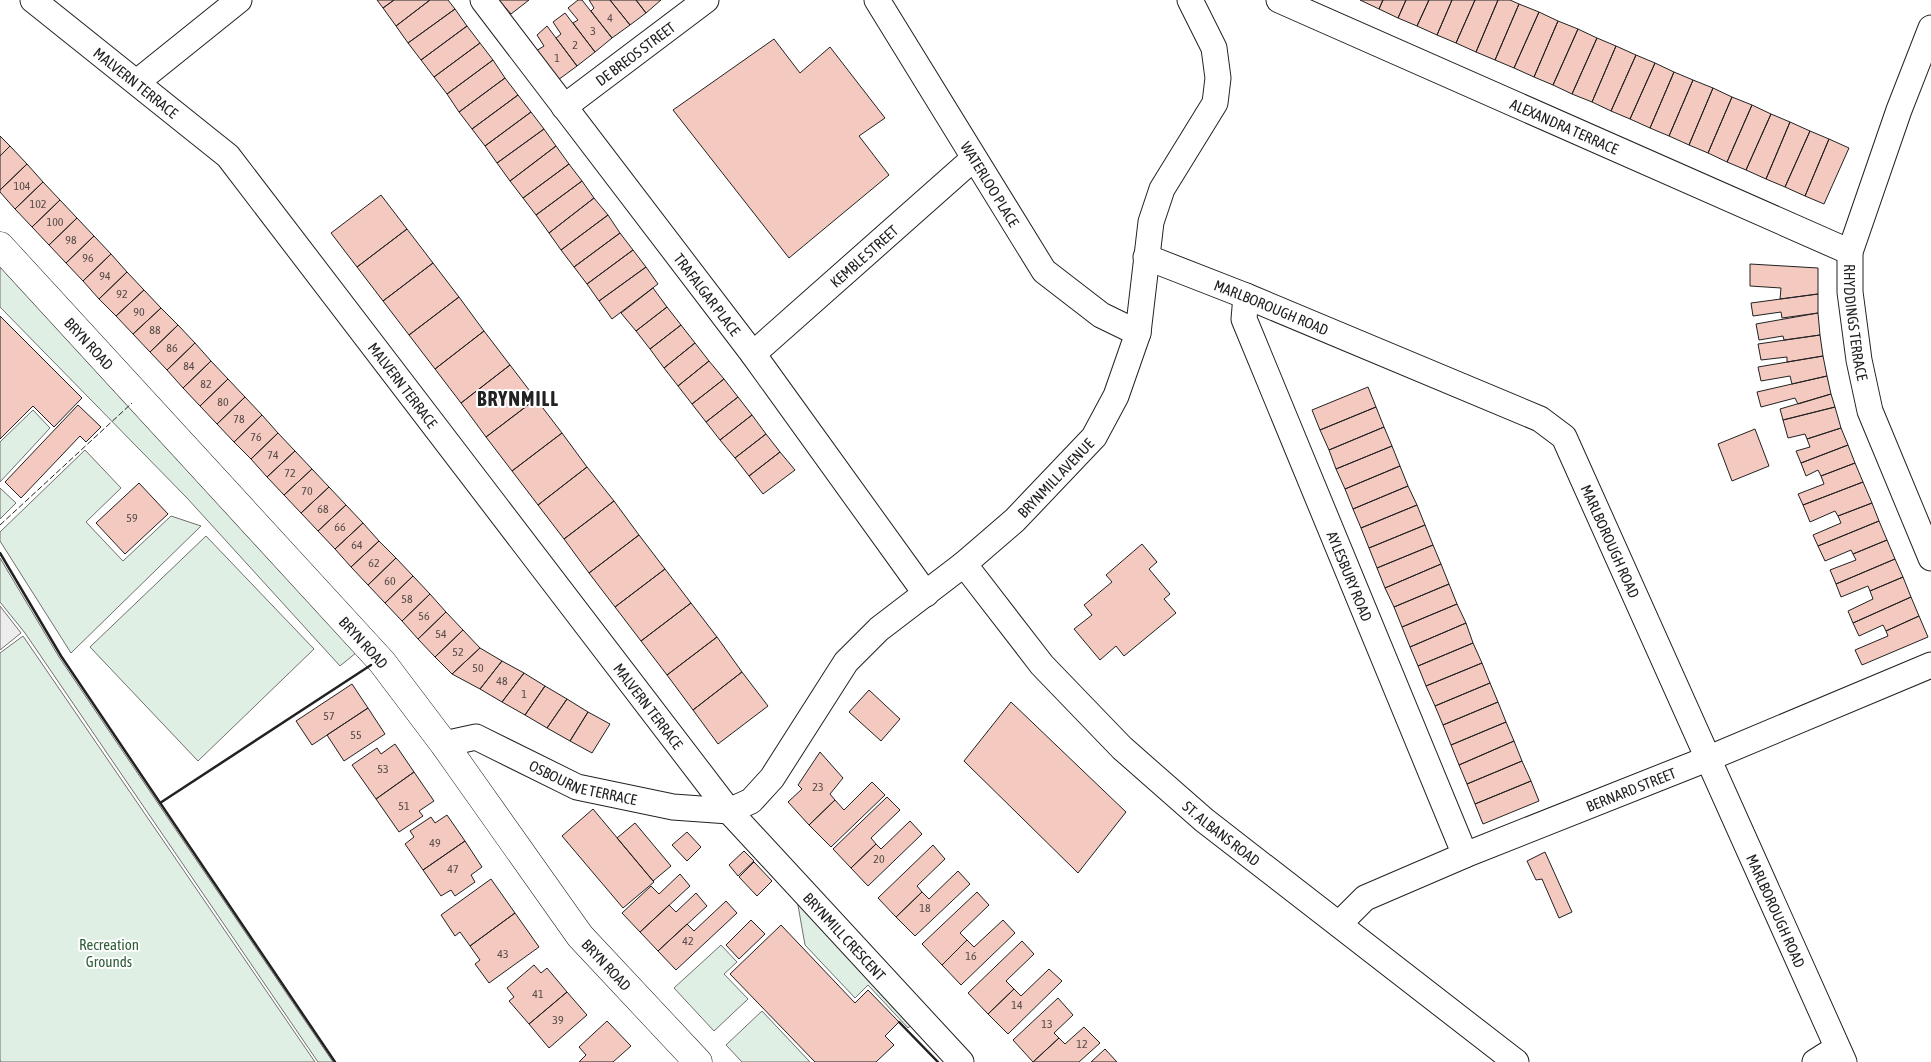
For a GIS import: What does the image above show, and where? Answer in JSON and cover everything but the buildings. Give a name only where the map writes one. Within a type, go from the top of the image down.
[{"type":"street","name":"MALVERN TERRACE","points":[[33,0],[228,156],[729,810]]},
{"type":"street","points":[[137,82],[239,0]]},
{"type":"street","name":"TRAFALGAR PLACE","points":[[483,0],[753,354],[926,594]]},
{"type":"street","name":"DE BREOS STREET","points":[[564,107],[706,0]]},
{"type":"street","name":"WATERLOO PLACE","points":[[877,0],[973,159],[1044,271],[1101,315],[1138,333]]},
{"type":"street","name":"BRYNMILL AVENUE","points":[[729,810],[752,801],[772,778],[846,662],[879,629],[964,564],[1015,520],[1094,437],[1116,396],[1138,333],[1151,222],[1162,189],[1215,103],[1218,78],[1214,48],[1190,0]]},
{"type":"street","name":"ALEXANDRA TERRACE","points":[[1279,0],[1850,252]]},
{"type":"street","name":"RHYDDINGS TERRACE","points":[[1931,28],[1899,110],[1850,252],[1850,292],[1859,360],[1870,411],[1931,558]]},
{"type":"street","name":"KEMBLE STREET","points":[[753,354],[973,159]]},
{"type":"street","name":"BRYN ROAD","points":[[0,246],[382,662],[444,744],[580,936],[698,1062]]},
{"type":"street","name":"MARLBOROUGH ROAD","points":[[1146,257],[1246,296],[1540,419],[1564,437],[1840,1055]]},
{"type":"street","name":"AYLESBURY ROAD","points":[[1246,296],[1244,319],[1465,855]]},
{"type":"street","name":"ST. ALBANS ROAD","points":[[964,564],[1042,665],[1122,748],[1204,820],[1516,1062]]},
{"type":"street","name":"BERNARD STREET","points":[[1339,924],[1365,898],[1465,855],[1707,759],[1931,665]]},
{"type":"street","name":"OSBOURNE TERRACE","points":[[444,744],[476,737],[577,787],[673,807],[729,810]]},
{"type":"street","name":"BRYNMILL CRESCENT","points":[[729,810],[961,1062]]},
{"type":"street","points":[[1815,1062],[1840,1055]]},
{"type":"green space","points":[[0,259],[357,652],[340,666],[187,498],[0,307]]},
{"type":"green space","points":[[33,410],[50,428],[0,482],[0,442]]},
{"type":"green space","points":[[85,450],[121,488],[86,522],[123,561],[171,516],[201,526],[71,653],[0,541],[0,532]]},
{"type":"green space","points":[[0,488],[16,503],[0,519]]},
{"type":"green space","points":[[206,536],[314,649],[198,761],[90,647]]},
{"type":"green space","points":[[0,558],[59,657],[333,1062],[318,1062],[25,633],[0,602]]},
{"type":"green space","name":"Recreation Grounds","points":[[23,636],[315,1062],[1,1062],[0,653]]},
{"type":"green space","points":[[796,894],[918,1019],[908,1028],[868,985],[855,998],[805,945]]},
{"type":"green space","points":[[721,945],[737,962],[724,974],[748,999],[714,1031],[674,988]]},
{"type":"green space","points":[[762,1011],[810,1062],[742,1062],[726,1045]]},
{"type":"shaded area","points":[[0,606],[21,633],[0,650]]},
{"type":"fence","points":[[0,525],[132,403]]},
{"type":"wall","points":[[0,553],[61,656],[335,1062]]},
{"type":"wall","points":[[160,803],[371,665]]},
{"type":"wall","points":[[899,1022],[938,1062]]},
{"type":"district","name":"BRYNMILL","points":[[518,398]]}]
